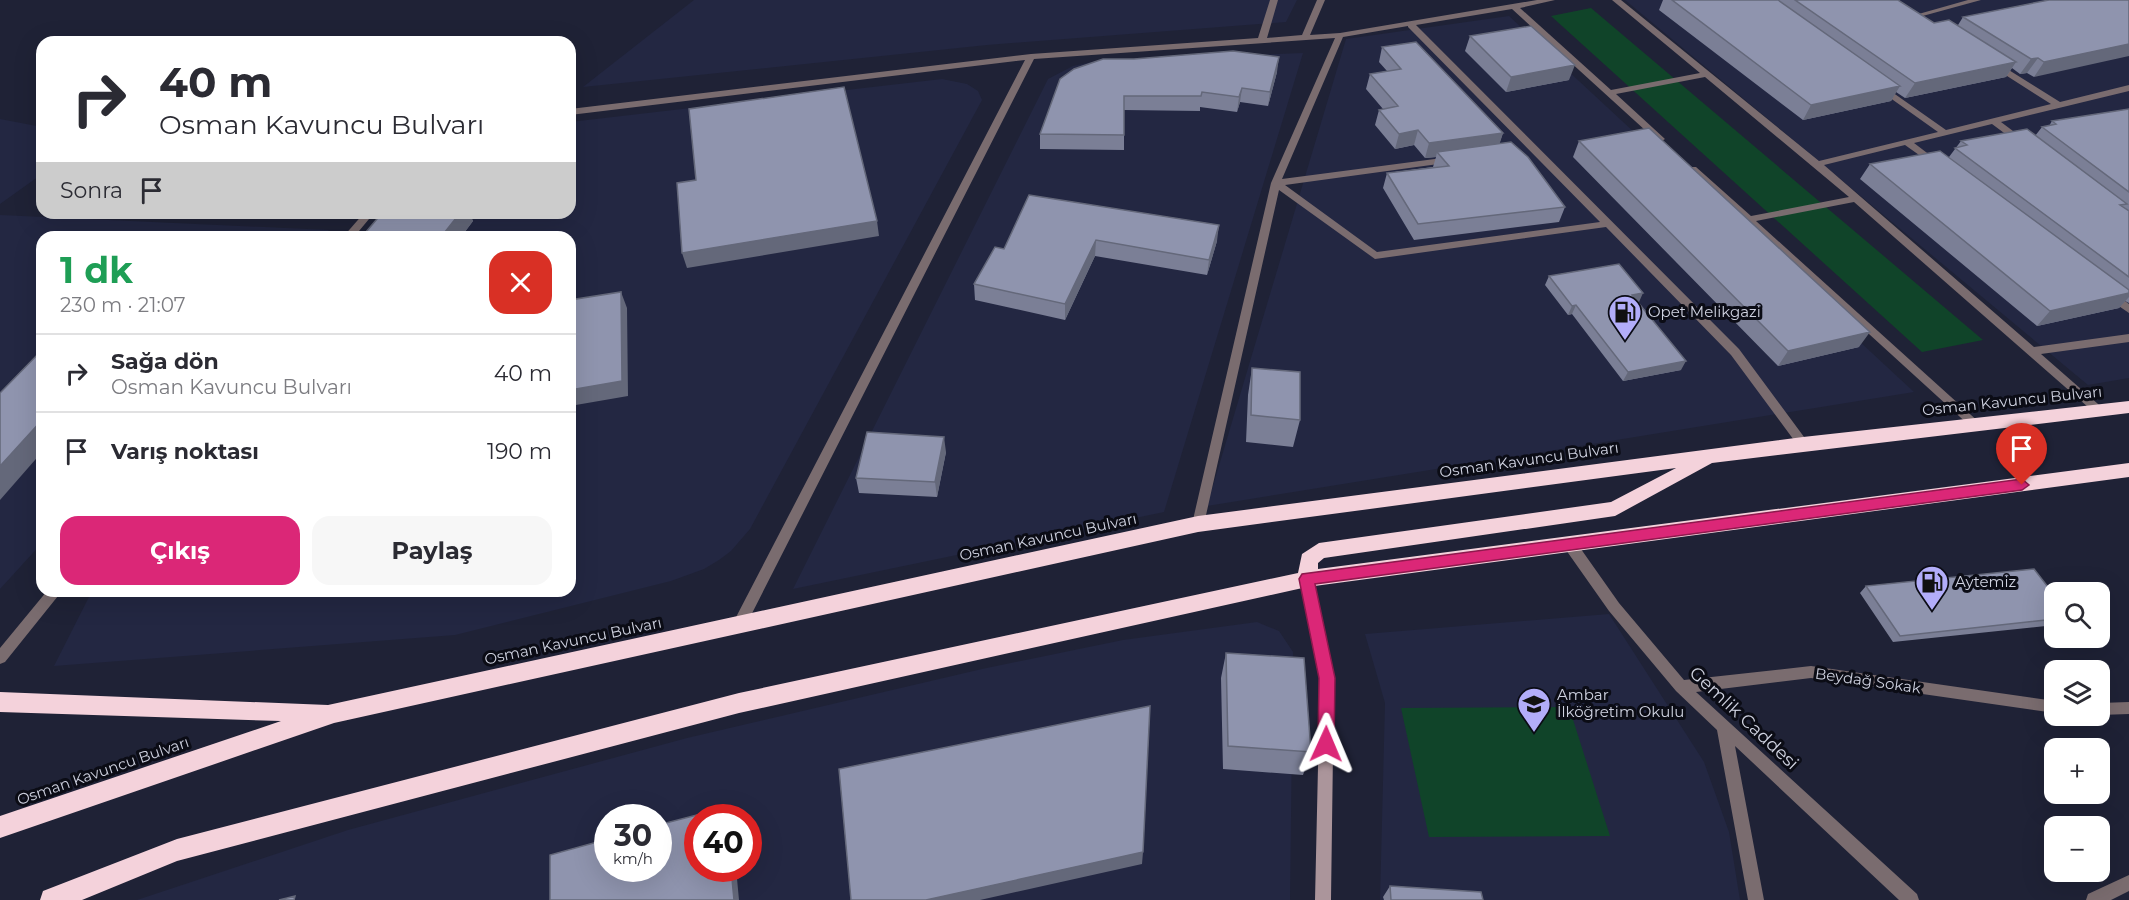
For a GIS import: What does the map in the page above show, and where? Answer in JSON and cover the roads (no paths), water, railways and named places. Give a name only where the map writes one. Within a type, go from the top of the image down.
[{"type":"highway","name":"Osman Kavuncu Bulvarı","points":[[0,827],[334,713],[1198,524],[1713,455],[2129,407]]},
{"type":"highway","points":[[1307,579],[1309,560],[1319,552],[1615,509],[1713,455]]},
{"type":"highway","points":[[51,900],[177,850],[739,703],[1307,579],[1571,546],[2129,470]]},
{"type":"highway","points":[[0,702],[334,713]]},
{"type":"street","points":[[1262,40],[1274,0]]},
{"type":"street","points":[[1305,37],[1321,0]]},
{"type":"street","points":[[576,111],[1031,57],[1340,34],[1412,25],[1551,0]]},
{"type":"street","points":[[1616,0],[1818,164],[2100,411]]},
{"type":"street","points":[[1929,22],[1915,13],[1977,0]]},
{"type":"street","points":[[1515,7],[1670,148]]},
{"type":"street","points":[[1412,25],[1735,352],[1803,444]]},
{"type":"street","points":[[1198,524],[1276,183],[1340,34]]},
{"type":"street","points":[[739,625],[1031,57]]},
{"type":"street","points":[[1988,60],[2058,105]]},
{"type":"street","points":[[1609,93],[1707,74]]},
{"type":"street","points":[[1870,80],[1945,133]]},
{"type":"street","points":[[1818,164],[2129,88]]},
{"type":"street","points":[[1994,121],[2030,149]]},
{"type":"street","points":[[1907,142],[1944,170]]},
{"type":"street","points":[[1522,151],[1534,149]]},
{"type":"street","points":[[1276,183],[1463,159]]},
{"type":"street","points":[[1688,164],[1974,424]]},
{"type":"street","points":[[1276,183],[1375,256],[1607,224]]},
{"type":"street","points":[[1749,219],[1857,198]]},
{"type":"street","points":[[353,231],[364,219]]},
{"type":"street","points":[[2101,288],[2129,309]]},
{"type":"street","points":[[2031,351],[2129,338]]},
{"type":"street","name":"Gemlik Caddesi","points":[[1571,546],[1614,607],[1681,687],[1911,900]]},
{"type":"street","points":[[1307,579],[1327,678],[1323,900]]},
{"type":"street","points":[[0,658],[50,597]]},
{"type":"street","name":"Beydağ Sokak","points":[[1681,687],[1810,672],[2044,705]]},
{"type":"street","points":[[2110,709],[2129,708]]},
{"type":"street","points":[[1724,727],[1756,900]]},
{"type":"street","points":[[2094,900],[2129,883]]},
{"type":"place","name":"Opet Melikgazi","points":[[1625,341]]},
{"type":"place","name":"Aytemiz","points":[[1932,611]]},
{"type":"place","name":"Ambar İlköğretim Okulu","points":[[1534,733]]}]
